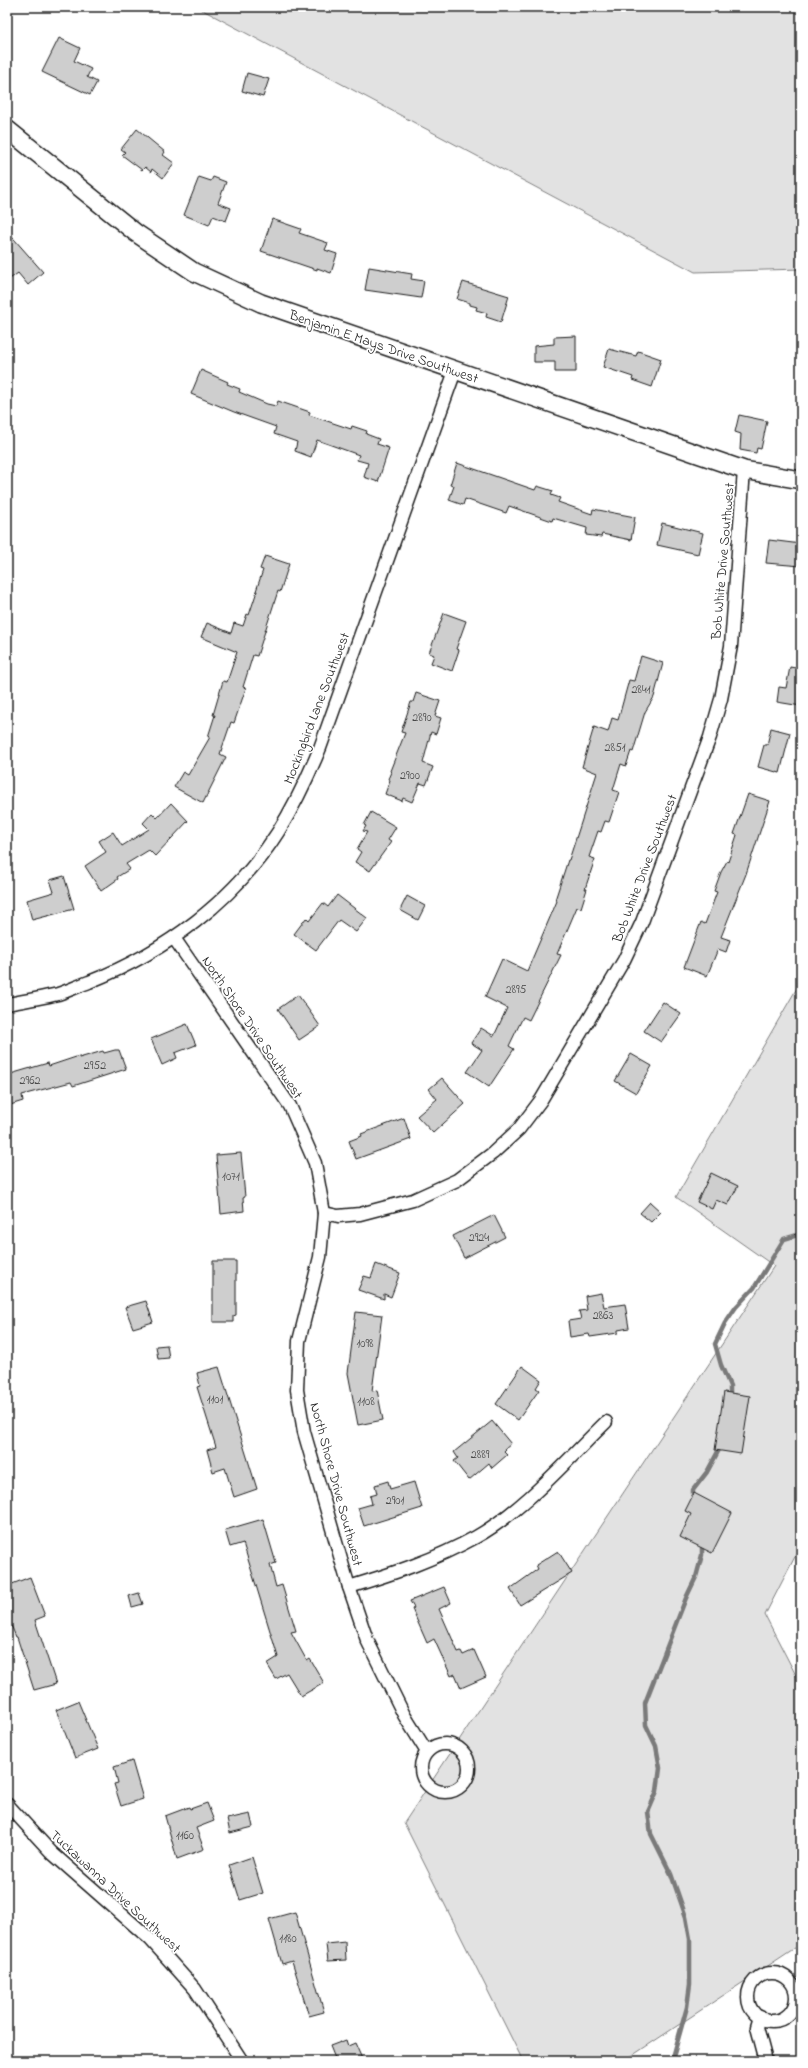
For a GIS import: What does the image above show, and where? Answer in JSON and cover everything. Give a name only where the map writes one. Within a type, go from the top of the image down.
[{"type":"street","name":"Benjamin E Mays Drive Southwest","points":[[7,129],[136,233],[194,272],[260,303],[744,470],[801,480]]},
{"type":"street","name":"Mockingbird Lane Southwest","points":[[7,1004],[58,994],[114,972],[174,938],[216,904],[249,870],[278,832],[301,791],[322,741],[455,371]]},
{"type":"street","name":"Bob White Drive Southwest","points":[[324,1213],[338,1216],[360,1214],[413,1200],[457,1180],[494,1153],[519,1129],[541,1100],[624,960],[645,915],[710,737],[721,699],[730,646],[744,470]]},
{"type":"street","name":"North Shore Drive Southwest","points":[[174,938],[290,1106],[315,1163],[324,1213],[320,1257],[299,1341],[297,1390],[304,1432],[349,1587],[367,1640],[404,1715],[426,1752]]},
{"type":"street","points":[[349,1587],[423,1563],[478,1536],[524,1502],[606,1422]]},
{"type":"street","points":[[439,1744],[454,1745],[460,1749],[469,1762],[468,1776],[464,1783],[452,1791],[444,1792],[430,1786],[425,1781],[421,1767],[426,1752],[439,1744]]},
{"type":"street","name":"Tuckawanna Drive Southwest","points":[[7,1804],[52,1853],[150,1939],[196,1989],[242,2061]]},
{"type":"street","points":[[760,2017],[757,2027],[766,2061]]},
{"type":"shaded area","points":[[197,7],[801,7],[801,269],[695,272]]},
{"type":"shaded area","points":[[801,981],[801,1545],[765,1615],[801,1685],[801,1944],[624,2061],[523,2061],[404,1823],[774,1266],[676,1197]]},
{"type":"building","points":[[59,38],[80,48],[74,61],[91,69],[87,77],[97,82],[90,95],[42,72]]},
{"type":"building","points":[[247,73],[269,79],[263,97],[242,91]]},
{"type":"building","points":[[137,129],[165,152],[163,155],[174,163],[163,178],[152,169],[151,172],[145,167],[142,170],[122,155],[125,152],[121,149]]},
{"type":"building","points":[[199,177],[211,181],[213,177],[226,182],[218,203],[231,208],[226,221],[213,216],[209,225],[184,215]]},
{"type":"building","points":[[272,219],[301,229],[299,233],[328,243],[325,250],[337,254],[331,273],[317,268],[317,270],[261,251]]},
{"type":"building","points":[[7,231],[43,272],[28,285],[18,273],[7,281]]},
{"type":"building","points":[[369,267],[412,274],[411,279],[424,281],[421,298],[365,290]]},
{"type":"building","points":[[463,282],[509,296],[501,322],[486,317],[487,313],[476,310],[477,307],[457,299]]},
{"type":"building","points":[[576,336],[576,372],[555,372],[555,362],[534,362],[534,346],[554,344],[554,337]]},
{"type":"building","points":[[609,349],[636,356],[638,351],[661,359],[652,387],[632,380],[633,377],[603,367]]},
{"type":"building","points":[[201,370],[228,382],[227,384],[240,389],[239,392],[267,404],[276,406],[278,401],[310,412],[309,415],[351,429],[352,426],[367,431],[366,434],[379,439],[377,444],[389,448],[378,482],[364,477],[368,463],[357,460],[359,455],[317,440],[311,457],[295,451],[297,442],[274,434],[276,427],[234,412],[191,394]]},
{"type":"building","points":[[739,415],[767,421],[761,449],[757,448],[756,453],[740,450],[741,434],[735,432]]},
{"type":"building","points":[[457,463],[535,490],[537,486],[553,491],[551,495],[560,498],[558,502],[592,514],[593,509],[635,517],[631,540],[602,534],[601,537],[586,535],[587,528],[553,518],[552,521],[509,506],[506,513],[465,499],[463,505],[449,500],[454,486],[450,485]]},
{"type":"building","points":[[662,523],[703,533],[698,554],[657,545]]},
{"type":"building","points":[[769,540],[801,544],[801,566],[766,563]]},
{"type":"building","points":[[265,556],[289,564],[280,592],[278,591],[257,656],[253,655],[243,687],[246,688],[234,723],[231,722],[220,754],[226,757],[203,803],[174,787],[183,772],[188,775],[210,737],[208,737],[215,715],[213,715],[223,681],[227,682],[237,652],[201,637],[207,623],[231,633],[234,623],[243,626],[247,614],[249,615],[257,591],[263,570],[260,569]]},
{"type":"building","points":[[444,613],[466,621],[456,649],[459,650],[452,671],[431,663],[434,655],[429,653]]},
{"type":"building","points":[[641,656],[663,663],[654,697],[645,712],[633,752],[631,751],[626,766],[621,764],[613,790],[619,792],[609,822],[605,821],[601,832],[598,831],[589,857],[595,859],[585,889],[587,889],[581,908],[577,907],[557,954],[561,955],[529,1020],[523,1017],[509,1046],[514,1049],[489,1087],[467,1072],[482,1050],[471,1043],[481,1028],[494,1036],[507,1008],[485,997],[502,959],[527,971],[557,901],[555,900],[597,773],[582,767],[594,727],[608,732],[612,718],[618,720],[629,680],[634,681]]},
{"type":"building","points":[[790,667],[801,669],[801,706],[777,702],[779,687],[786,688]]},
{"type":"building","points":[[416,693],[440,701],[435,716],[441,718],[436,734],[431,732],[423,763],[433,767],[426,785],[420,783],[412,802],[403,798],[402,801],[385,794],[390,780],[388,779],[391,772],[390,771],[405,733],[401,732],[411,702],[413,702]]},
{"type":"building","points":[[771,728],[790,733],[780,773],[758,767],[764,745],[767,745]]},
{"type":"building","points":[[748,794],[770,801],[746,874],[721,937],[730,940],[726,952],[718,949],[707,976],[684,967],[701,922],[705,924],[717,892],[714,891],[721,872],[727,861],[728,862],[737,835],[734,834]]},
{"type":"building","points":[[171,803],[188,821],[155,856],[149,850],[126,864],[130,869],[117,877],[118,879],[101,891],[85,866],[106,852],[99,841],[113,832],[122,846],[149,829],[143,823],[152,813],[157,818]]},
{"type":"building","points":[[371,812],[396,827],[388,840],[391,842],[370,871],[355,862],[361,852],[357,849],[367,832],[363,831],[366,826],[364,825]]},
{"type":"building","points":[[64,876],[74,909],[32,920],[27,900],[54,892],[50,880]]},
{"type":"building","points":[[337,895],[367,918],[356,932],[339,920],[316,950],[294,934],[306,918],[309,921],[323,903],[328,907]]},
{"type":"building","points":[[407,896],[425,906],[418,920],[400,910]]},
{"type":"building","points":[[298,995],[320,1026],[299,1040],[278,1009]]},
{"type":"building","points":[[663,1002],[681,1014],[661,1042],[644,1031]]},
{"type":"building","points":[[187,1024],[196,1045],[175,1053],[177,1058],[162,1065],[151,1039]]},
{"type":"building","points":[[119,1050],[126,1069],[73,1086],[71,1082],[22,1095],[23,1101],[7,1106],[7,1075],[48,1063],[49,1066],[79,1056],[79,1058],[103,1051],[104,1053]]},
{"type":"building","points":[[631,1054],[652,1066],[636,1093],[615,1081]]},
{"type":"building","points":[[442,1078],[465,1104],[433,1133],[417,1116],[437,1099],[429,1089]]},
{"type":"building","points":[[404,1118],[411,1139],[356,1159],[349,1141],[362,1136],[361,1134]]},
{"type":"building","points":[[241,1153],[245,1197],[243,1198],[244,1211],[221,1214],[216,1155]]},
{"type":"building","points":[[711,1173],[738,1186],[728,1205],[716,1200],[712,1209],[697,1202]]},
{"type":"building","points":[[650,1202],[661,1212],[651,1222],[640,1213]]},
{"type":"building","points":[[494,1215],[505,1237],[464,1258],[453,1236]]},
{"type":"building","points":[[213,1261],[236,1261],[236,1315],[233,1316],[233,1322],[213,1322]]},
{"type":"building","points":[[376,1264],[400,1273],[391,1297],[384,1294],[384,1299],[358,1290],[364,1276],[371,1278]]},
{"type":"building","points":[[601,1293],[604,1307],[625,1304],[629,1328],[618,1330],[618,1333],[590,1337],[589,1334],[570,1337],[568,1321],[581,1319],[579,1311],[587,1310],[585,1296]]},
{"type":"building","points":[[146,1301],[153,1322],[133,1328],[125,1307]]},
{"type":"building","points":[[356,1312],[382,1315],[372,1391],[377,1390],[383,1420],[358,1425],[348,1373]]},
{"type":"building","points":[[167,1345],[169,1358],[158,1359],[156,1346]]},
{"type":"building","points":[[522,1366],[541,1380],[536,1388],[539,1390],[518,1420],[496,1404]]},
{"type":"building","points":[[219,1367],[257,1489],[234,1497],[225,1468],[213,1472],[207,1450],[216,1447],[197,1387],[200,1386],[197,1373]]},
{"type":"building","points":[[724,1392],[750,1396],[741,1454],[715,1450]]},
{"type":"building","points":[[492,1421],[511,1444],[505,1449],[506,1450],[504,1452],[507,1455],[492,1468],[489,1463],[469,1480],[454,1461],[458,1458],[454,1452]]},
{"type":"building","points":[[388,1481],[390,1489],[414,1482],[422,1508],[364,1526],[358,1508],[372,1504],[370,1496],[377,1494],[375,1485]]},
{"type":"building","points":[[694,1493],[732,1513],[712,1553],[680,1537],[691,1514],[685,1511]]},
{"type":"building","points":[[263,1519],[276,1563],[270,1565],[276,1587],[282,1585],[296,1631],[291,1632],[307,1661],[310,1659],[324,1683],[301,1696],[287,1673],[276,1679],[267,1664],[278,1657],[243,1543],[230,1547],[225,1530]]},
{"type":"building","points":[[558,1551],[572,1573],[520,1605],[510,1589],[538,1569],[536,1565]]},
{"type":"building","points":[[30,1577],[45,1616],[35,1620],[56,1684],[34,1690],[17,1637],[8,1618],[11,1618],[7,1608],[7,1586]]},
{"type":"building","points":[[444,1587],[451,1603],[439,1609],[458,1652],[461,1651],[463,1655],[474,1650],[486,1677],[461,1688],[455,1674],[451,1676],[434,1639],[427,1643],[410,1601]]},
{"type":"building","points":[[139,1593],[143,1604],[132,1607],[129,1596]]},
{"type":"building","points":[[78,1701],[98,1749],[75,1758],[56,1710]]},
{"type":"building","points":[[132,1761],[143,1799],[121,1806],[114,1784],[118,1783],[114,1767]]},
{"type":"building","points":[[207,1803],[214,1821],[196,1828],[204,1849],[177,1859],[165,1816],[189,1807],[190,1809]]},
{"type":"building","points":[[250,1814],[253,1827],[230,1833],[227,1819]]},
{"type":"building","points":[[252,1857],[263,1893],[240,1900],[229,1865]]},
{"type":"building","points":[[295,1912],[324,2012],[309,2016],[292,1961],[282,1964],[269,1919]]},
{"type":"building","points":[[345,1942],[346,1960],[328,1961],[326,1944]]},
{"type":"building","points":[[346,2040],[348,2046],[355,2043],[363,2061],[336,2061],[330,2046]]},
{"type":"waterway","points":[[730,1398],[730,1386],[721,1365],[715,1344],[725,1323],[736,1307],[754,1288],[784,1239],[801,1234]]},
{"type":"waterway","points":[[693,1500],[693,1490],[707,1472],[721,1446]]},
{"type":"waterway","points":[[672,2061],[687,2007],[690,1984],[690,1939],[686,1917],[671,1874],[651,1834],[648,1812],[657,1791],[660,1768],[656,1746],[646,1725],[645,1703],[686,1598],[696,1577],[702,1555],[702,1542]]}]
